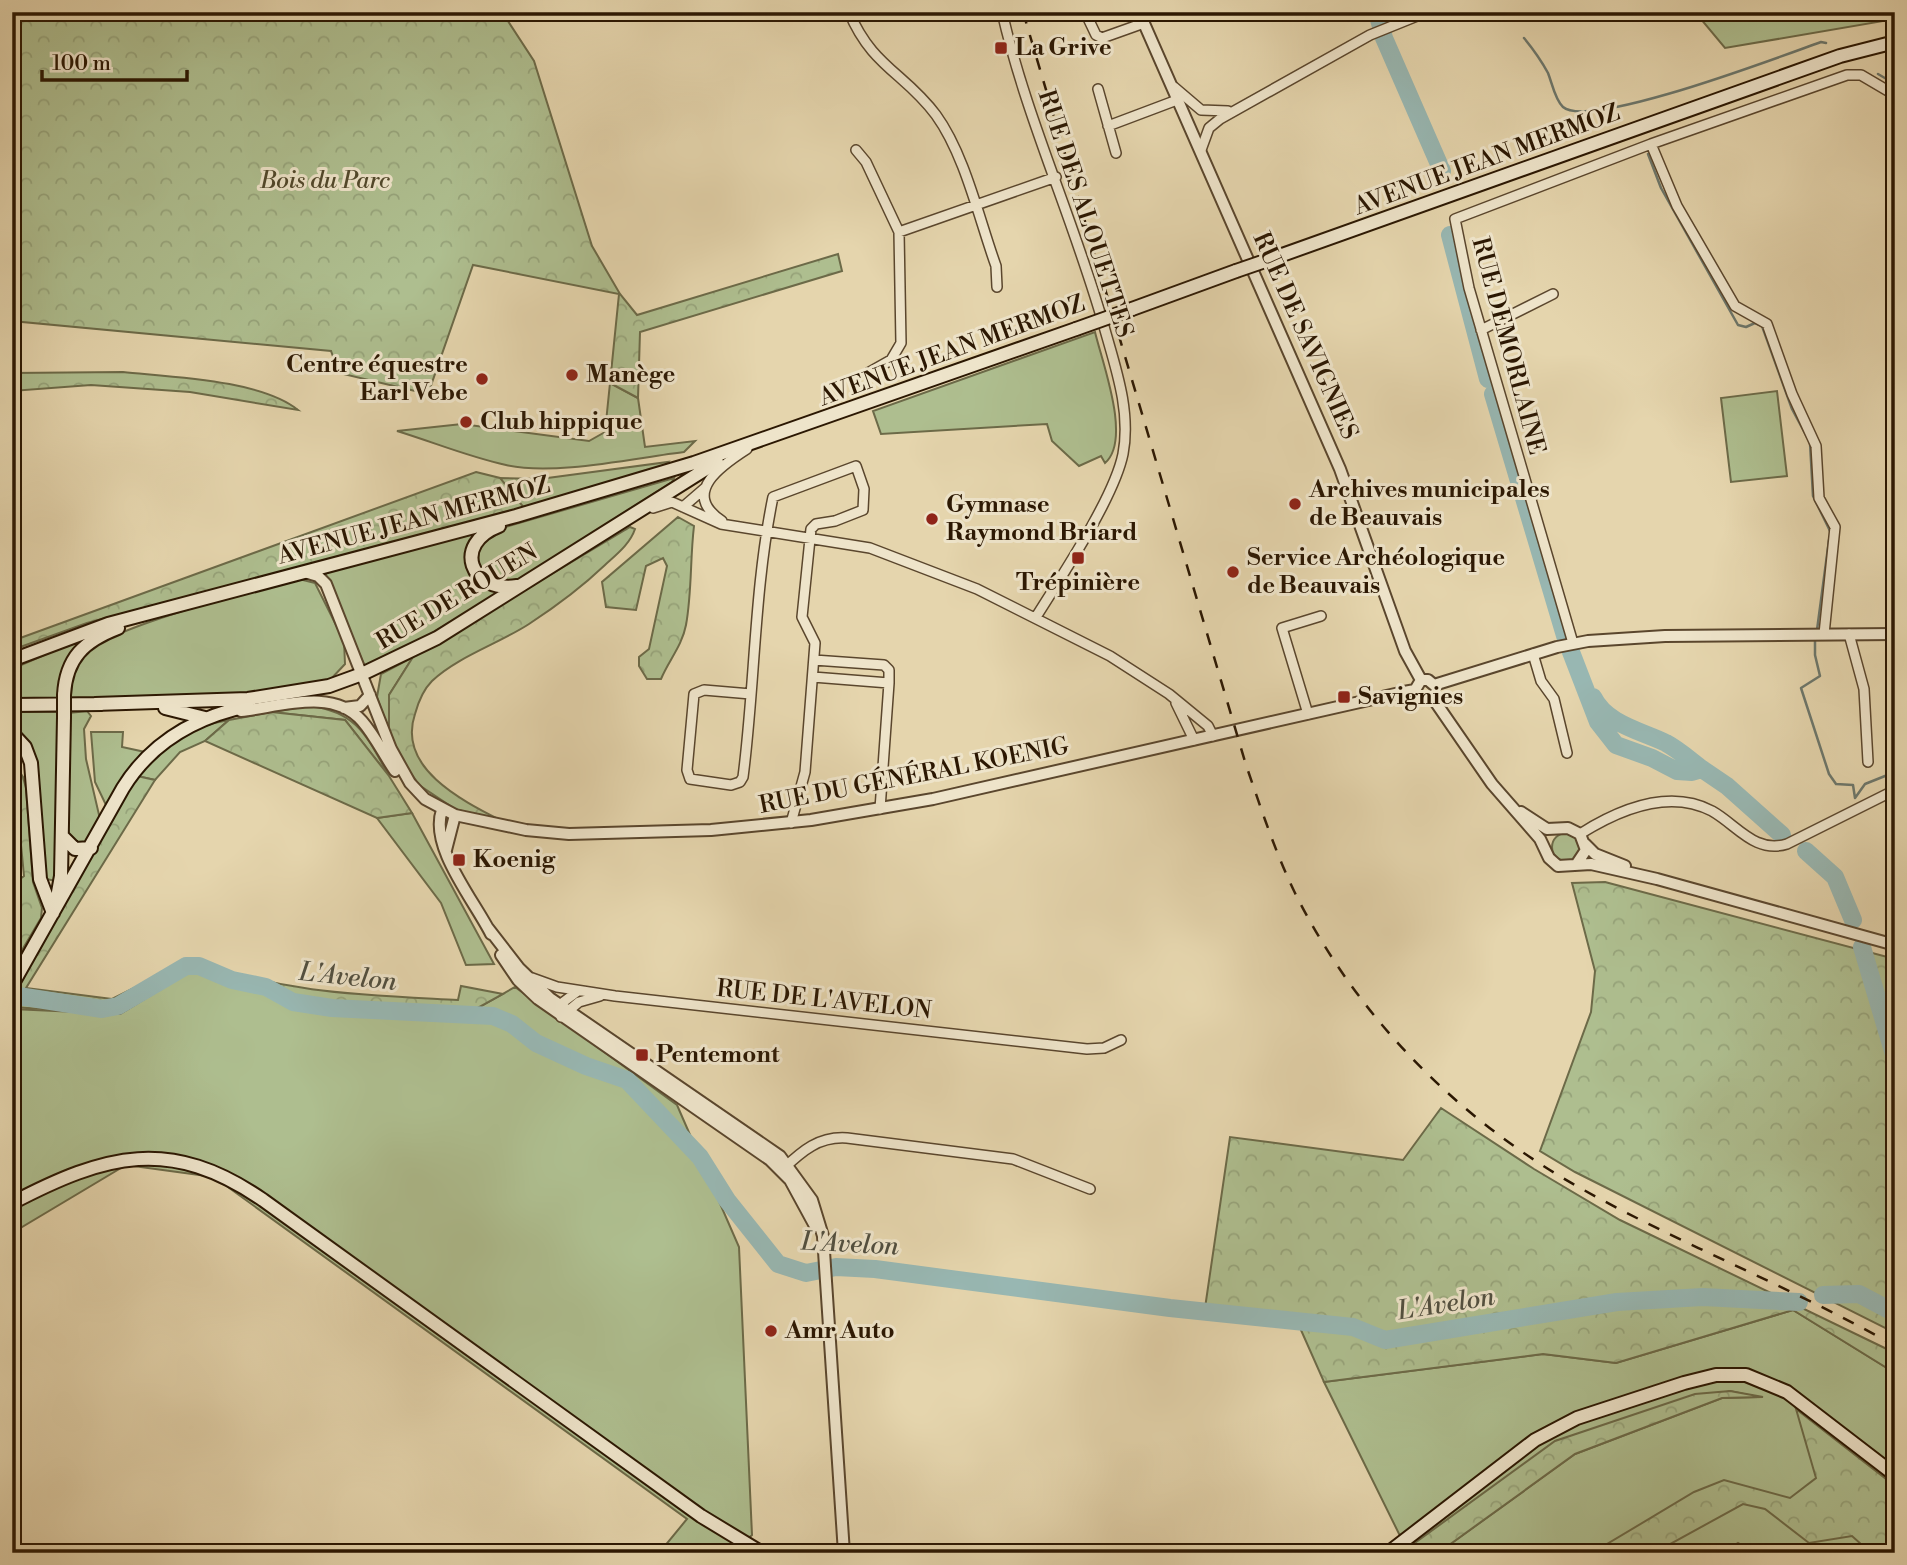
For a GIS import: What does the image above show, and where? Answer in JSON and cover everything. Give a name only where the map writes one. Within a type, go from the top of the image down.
[{"type":"main road","name":"AVENUE JEAN MERMOZ","points":[[12,660],[95,628],[534,511],[769,438],[1832,59],[1895,42]]},
{"type":"main road","name":"RUE DE ROUEN","points":[[95,704],[236,701],[328,686],[362,674],[424,646],[695,474],[769,438]]},
{"type":"main road","points":[[521,586],[501,587],[485,583],[474,570],[472,553],[477,539],[485,532],[534,511]]},
{"type":"main road","points":[[64,890],[64,695],[69,665],[86,644],[107,632],[191,603]]},
{"type":"main road","points":[[14,983],[64,890],[91,848],[123,788],[142,761],[170,737],[212,716],[328,686]]},
{"type":"main road","points":[[12,705],[95,704],[166,709],[212,716]]},
{"type":"main road","points":[[12,733],[25,747],[32,762],[40,879],[53,913]]},
{"type":"main road","points":[[62,836],[75,849],[91,848]]},
{"type":"main road","points":[[40,879],[46,886],[64,890]]},
{"type":"main road","points":[[12,1203],[79,1171],[124,1159],[174,1161],[226,1178],[263,1200],[701,1516],[762,1553]]},
{"type":"main road","points":[[1388,1553],[1535,1440],[1577,1418],[1633,1400],[1710,1383],[1741,1381],[1765,1388],[1807,1409],[1895,1475]]},
{"type":"street","points":[[849,12],[872,53],[923,100],[942,123],[997,270],[997,287]]},
{"type":"street","name":"RUE DES ALOUETTES","points":[[1002,12],[1030,110],[1056,177],[1106,335],[1123,402],[1125,434],[1121,462],[1109,492],[1036,617]]},
{"type":"street","points":[[1085,12],[1096,35],[1102,38],[1142,18]]},
{"type":"street","points":[[1200,150],[1214,123],[1375,33],[1427,12]]},
{"type":"street","name":"RUE DE SAVIGNIES","points":[[1142,18],[1340,469],[1418,685]]},
{"type":"street","points":[[1824,634],[1836,531],[1819,498],[1814,441],[1792,394],[1767,324],[1735,306],[1677,206],[1651,144],[1850,74],[1864,76],[1895,95]]},
{"type":"street","points":[[1170,83],[1192,104],[1206,111],[1226,112],[1243,107]]},
{"type":"street","points":[[1098,89],[1116,153]]},
{"type":"street","points":[[1108,126],[1177,100]]},
{"type":"street","name":"RUE DEMORLAINE","points":[[1569,644],[1555,581],[1481,330],[1455,219],[1651,144]]},
{"type":"street","points":[[856,150],[866,162],[899,232],[901,343],[891,360],[868,373]]},
{"type":"street","points":[[899,232],[1056,177]]},
{"type":"street","points":[[1481,330],[1553,294]]},
{"type":"street","points":[[683,507],[705,488],[715,471],[750,446]]},
{"type":"street","points":[[751,694],[704,690],[694,694],[687,770],[690,779],[731,785],[742,780],[751,694],[767,531],[774,495],[856,467],[864,489],[864,508],[835,521],[814,524],[811,538],[802,617],[815,639],[813,677],[805,772],[791,823]]},
{"type":"street","points":[[705,488],[709,508],[716,517],[730,525]]},
{"type":"street","points":[[616,524],[667,502],[730,525],[879,551],[977,589],[1110,656],[1173,698],[1208,726],[1213,736]]},
{"type":"street","points":[[295,573],[315,574],[326,584],[397,763],[420,795]]},
{"type":"street","points":[[1308,714],[1282,628],[1321,616]]},
{"type":"street","points":[[1849,634],[1864,689],[1868,762]]},
{"type":"street","points":[[1434,685],[1569,644],[1665,636],[1895,634]]},
{"type":"street","points":[[1533,654],[1541,681],[1554,699],[1567,753]]},
{"type":"street","points":[[814,660],[884,665],[889,670],[880,809]]},
{"type":"street","points":[[813,677],[889,683]]},
{"type":"street","points":[[1432,697],[1420,699],[1418,685],[1429,681],[1434,685]]},
{"type":"street","name":"RUE DU GÉNÉRAL KOENIG","points":[[420,795],[442,810],[455,815],[515,829],[569,834],[732,829],[791,823],[880,809],[1213,736],[1418,685]]},
{"type":"street","points":[[1434,685],[1432,697],[1505,800],[1540,839],[1546,852],[1558,866],[1591,864],[1657,878],[1895,945]]},
{"type":"street","points":[[212,716],[312,701],[344,708],[360,706],[370,695]]},
{"type":"street","points":[[1173,698],[1194,740]]},
{"type":"street","points":[[344,708],[362,721],[401,778],[420,795]]},
{"type":"street","points":[[1583,839],[1625,810],[1654,803],[1678,803],[1709,810],[1757,843],[1775,847],[1787,844],[1895,790]]},
{"type":"street","points":[[1505,800],[1544,828],[1570,828],[1595,854],[1657,878]]},
{"type":"street","points":[[442,810],[439,835],[449,858],[518,980],[785,1167],[811,1216],[824,1259],[844,1553]]},
{"type":"street","points":[[449,858],[446,841],[455,815]]},
{"type":"street","points":[[1546,852],[1549,837],[1559,829]]},
{"type":"street","points":[[1573,866],[1583,857],[1583,839]]},
{"type":"street","points":[[488,928],[524,973],[563,1012]]},
{"type":"street","name":"RUE DE L'AVELON","points":[[524,973],[547,984],[615,996],[1087,1049],[1104,1048],[1121,1040]]},
{"type":"street","points":[[563,1012],[568,995],[579,990]]},
{"type":"street","points":[[563,1012],[586,999],[615,996]]},
{"type":"street","points":[[785,1167],[819,1141],[847,1138],[1013,1159],[1090,1189]]},
{"type":"green space","name":"Bois du Parc","points":[[12,12],[502,12],[534,61],[592,246],[620,294],[637,315],[838,254],[842,271],[640,332],[638,398],[610,383],[619,294],[473,265],[428,394],[339,373],[331,351],[12,321]]},
{"type":"green space","points":[[1695,12],[1895,12],[1895,19],[1725,48]]},
{"type":"green space","points":[[1095,332],[1116,419],[1113,452],[1105,463],[1101,456],[1079,466],[1052,441],[1047,424],[881,434],[873,411]]},
{"type":"green space","points":[[123,372],[239,386],[282,400],[298,410],[190,392],[91,385],[12,391],[12,373]]},
{"type":"green space","points":[[610,383],[638,398],[645,447],[695,441],[684,452],[570,467],[525,468],[478,458],[397,431],[462,424],[589,441],[605,432]]},
{"type":"green space","points":[[1777,391],[1787,476],[1731,482],[1721,398]]},
{"type":"green space","points":[[668,462],[662,468],[524,508],[500,478],[540,479]]},
{"type":"green space","points":[[476,472],[500,478],[524,508],[87,623],[12,650],[12,641]]},
{"type":"green space","points":[[674,478],[672,482],[517,581],[490,580],[478,565],[479,544],[502,528]]},
{"type":"green space","points":[[678,517],[694,526],[686,625],[661,679],[647,679],[639,666],[639,657],[649,649],[667,566],[663,558],[646,566],[636,610],[606,607],[602,582]]},
{"type":"green space","points":[[630,527],[635,529],[626,544],[587,581],[529,624],[442,672],[423,692],[419,701],[412,734],[416,752],[425,768],[455,794],[506,823],[455,809],[419,785],[402,761],[389,732],[389,695],[413,657]]},
{"type":"green space","points":[[476,532],[469,552],[471,569],[482,582],[500,592],[412,645],[365,667],[325,573]]},
{"type":"green space","points":[[299,579],[315,583],[344,641],[345,664],[330,680],[256,695],[70,700],[74,668],[79,659],[93,647],[116,635],[181,611]]},
{"type":"green space","points":[[90,635],[75,648],[66,662],[59,698],[12,701],[12,669]]},
{"type":"green space","points":[[413,657],[389,695],[389,732],[377,697],[381,674]]},
{"type":"green space","points":[[310,706],[340,714],[350,721],[367,738],[389,776],[345,720],[271,712]]},
{"type":"green space","points":[[87,711],[91,716],[84,729],[86,759],[100,819],[86,844],[78,845],[66,832],[69,713]]},
{"type":"green space","points":[[12,712],[58,712],[56,881],[46,879],[38,783],[12,729]]},
{"type":"green space","points":[[271,712],[345,720],[389,776],[412,813],[377,818],[205,741],[229,720]]},
{"type":"green space","points":[[229,720],[205,741],[180,752],[155,780],[137,776],[178,739],[202,727]]},
{"type":"green space","points":[[91,732],[123,732],[122,747],[145,752],[106,805],[95,782]]},
{"type":"green space","points":[[13,762],[23,777],[26,788],[33,882],[42,908],[41,918],[12,967],[12,885],[24,876]]},
{"type":"green space","points":[[137,776],[155,780],[26,988],[112,999],[192,959],[258,979],[323,991],[458,1000],[461,986],[503,994],[465,1015],[311,1008],[192,970],[120,1014],[12,1007],[12,998]]},
{"type":"green space","points":[[412,813],[494,964],[466,965],[441,903],[377,818]]},
{"type":"green space","points":[[1566,833],[1576,837],[1580,847],[1576,857],[1566,861],[1556,857],[1552,847],[1556,837]]},
{"type":"green space","points":[[1605,882],[1895,959],[1895,1333],[1575,1172],[1540,1151],[1591,1012],[1595,971],[1572,883]]},
{"type":"green space","points":[[192,970],[311,1008],[465,1015],[515,987],[677,1105],[739,1247],[752,1535],[732,1553],[659,1553],[687,1519],[214,1177],[126,1165],[12,1233],[12,1009],[120,1014]]},
{"type":"green space","points":[[1441,1108],[1534,1169],[1620,1220],[1895,1353],[1895,1373],[1793,1310],[1616,1363],[1543,1354],[1324,1382],[1297,1321],[1205,1308],[1230,1137],[1403,1160]]},
{"type":"green space","points":[[1793,1310],[1895,1373],[1895,1553],[1755,1553],[1738,1543],[1722,1553],[1438,1553],[1575,1454],[1722,1398],[1758,1397],[1730,1391],[1556,1441],[1407,1550],[1324,1382],[1543,1354],[1616,1363]]},
{"type":"green space","points":[[1730,1391],[1763,1397],[1722,1398],[1575,1454],[1438,1553],[1401,1553],[1555,1441],[1695,1394]]},
{"type":"green space","points":[[1796,1409],[1895,1486],[1895,1548],[1891,1553],[1871,1553],[1852,1536],[1809,1543],[1765,1509],[1743,1504],[1654,1553],[1592,1553],[1694,1492],[1724,1480],[1790,1498],[1816,1478]]},
{"type":"waterway","points":[[1377,12],[1384,38],[1442,171]]},
{"type":"waterway","points":[[1524,38],[1548,73],[1560,104],[1580,111],[1646,100],[1821,42],[1826,43]]},
{"type":"waterway","points":[[1878,74],[1895,84]]},
{"type":"waterway","points":[[1648,154],[1661,188],[1738,325],[1746,327],[1755,323],[1762,326],[1792,409],[1807,437]]},
{"type":"waterway","points":[[1450,235],[1488,379]]},
{"type":"waterway","points":[[1493,394],[1566,639],[1598,722],[1616,745],[1652,758],[1677,771],[1692,772],[1702,769],[1727,786],[1782,835]]},
{"type":"waterway","points":[[1810,443],[1813,496],[1831,533]]},
{"type":"waterway","points":[[1817,630],[1829,540]]},
{"type":"waterway","points":[[1815,637],[1815,655],[1820,676],[1801,688],[1829,774],[1836,784],[1853,785],[1855,798],[1865,784],[1895,772]]},
{"type":"waterway","points":[[1593,697],[1606,714],[1615,720],[1666,743],[1702,769]]},
{"type":"waterway","points":[[1806,851],[1835,877],[1853,920]]},
{"type":"waterway","points":[[1862,947],[1895,1058]]},
{"type":"waterway","name":"L'Avelon","points":[[12,995],[102,1009],[118,1006],[186,966],[199,966],[232,980],[266,987],[293,1002],[332,1008],[493,1016],[512,1024],[536,1043],[586,1066],[627,1080],[700,1157],[727,1200],[778,1264],[806,1273],[836,1267],[875,1269],[1170,1308],[1353,1327],[1385,1340],[1617,1302],[1703,1297],[1799,1302]]},
{"type":"waterway","name":"L'Avelon","points":[[1823,1295],[1859,1294],[1895,1313]]},
{"type":"railway","points":[[1023,12],[1246,765],[1281,862],[1320,939],[1349,983],[1416,1063],[1454,1099],[1537,1162],[1621,1210],[1818,1305],[1895,1346]]},
{"type":"place","name":"La Grive","points":[[1001,48]]},
{"type":"place","name":"Manège","points":[[572,375]]},
{"type":"place","name":"Centre équestre Earl Vebe","points":[[482,379]]},
{"type":"place","name":"Club hippique","points":[[466,422]]},
{"type":"place","name":"Archives municipales de Beauvais","points":[[1295,504]]},
{"type":"place","name":"Gymnase Raymond Briard","points":[[932,519]]},
{"type":"place","name":"Trépinière","points":[[1078,558]]},
{"type":"place","name":"Service Archéologique de Beauvais","points":[[1233,572]]},
{"type":"place","name":"Savignies","points":[[1344,697]]},
{"type":"place","name":"Koenig","points":[[459,860]]},
{"type":"place","name":"Pentemont","points":[[642,1055]]},
{"type":"place","name":"Amr Auto","points":[[771,1331]]}]
